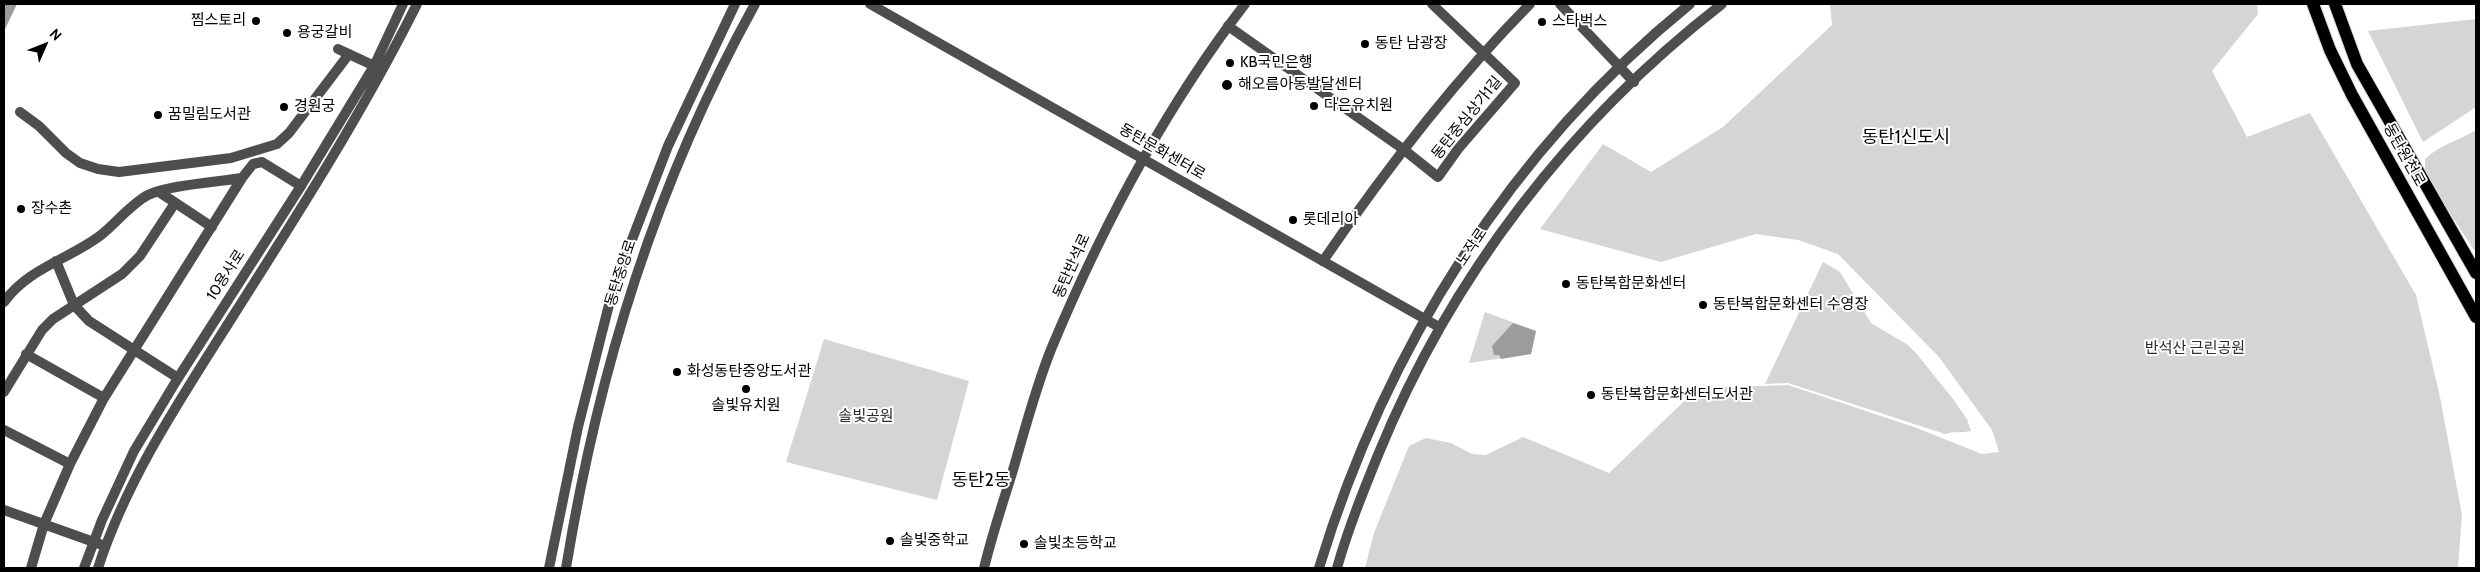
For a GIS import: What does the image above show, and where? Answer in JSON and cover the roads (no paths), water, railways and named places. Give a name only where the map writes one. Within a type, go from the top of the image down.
[{"type":"main road","name":"동탄원천로","points":[[2314,4],[2327,43],[2352,95],[2476,317]]},
{"type":"main road","name":"동탄원천로","points":[[2335,4],[2357,64],[2476,273]]},
{"type":"street","name":"10용사로","points":[[84,568],[93,541],[130,458],[178,378],[301,186],[374,66],[403,4]]},
{"type":"street","name":"10용사로","points":[[98,568],[123,503],[164,426],[313,190],[384,70],[417,4]]},
{"type":"street","name":"동탄중앙로","points":[[549,568],[578,427],[613,289],[668,146],[735,4]]},
{"type":"street","name":"동탄중앙로","points":[[566,568],[608,364],[634,279],[680,154],[755,4]]},
{"type":"street","name":"동탄문화센터로","points":[[870,4],[1439,327]]},
{"type":"street","name":"동탄반석로","points":[[984,568],[1021,442],[1052,348],[1098,245],[1142,158],[1184,90],[1245,4]]},
{"type":"street","name":"동탄중심상가1길","points":[[1228,26],[1403,149],[1438,177],[1458,149],[1515,82],[1432,4]]},
{"type":"street","points":[[1323,261],[1403,149],[1482,52],[1530,4]]},
{"type":"street","points":[[1560,4],[1634,82]]},
{"type":"street","name":"노작로","points":[[1319,568],[1354,465],[1396,371],[1424,318],[1478,233],[1523,172],[1581,106],[1620,67],[1690,4]]},
{"type":"street","name":"노작로","points":[[1337,568],[1360,497],[1411,380],[1439,327],[1470,276],[1540,180],[1594,118],[1673,45],[1722,4]]},
{"type":"street","points":[[338,49],[384,70]]},
{"type":"street","points":[[20,112],[40,126],[66,153],[80,163],[98,169],[138,170],[231,158],[278,144],[289,133],[349,54]]},
{"type":"street","points":[[1581,106],[1592,108],[1594,118]]},
{"type":"street","points":[[31,568],[44,524],[70,464],[104,398],[242,178],[253,164],[262,162],[301,186]]},
{"type":"street","points":[[4,302],[22,281],[56,261],[80,250],[148,195],[182,187],[242,178]]},
{"type":"street","points":[[159,192],[212,227]]},
{"type":"street","points":[[4,392],[42,330],[53,319],[122,274],[140,256],[175,203]]},
{"type":"street","points":[[56,261],[74,305],[89,320],[178,378]]},
{"type":"street","points":[[1456,267],[1461,276],[1470,276]]},
{"type":"street","points":[[26,354],[104,398]]},
{"type":"street","points":[[1396,371],[1406,370],[1411,380]]},
{"type":"street","points":[[4,430],[70,464]]},
{"type":"street","points":[[4,510],[105,546]]},
{"type":"place","name":"찜스토리","points":[[256,21]]},
{"type":"place","name":"스타벅스","points":[[1542,22]]},
{"type":"place","name":"용궁갈비","points":[[287,33]]},
{"type":"place","name":"동탄 남광장","points":[[1365,44]]},
{"type":"place","name":"KB국민은행","points":[[1230,63]]},
{"type":"place","name":"해오름아동발달센터","points":[[1227,85]]},
{"type":"place","name":"다은유치원","points":[[1314,106]]},
{"type":"place","name":"경원궁","points":[[284,107]]},
{"type":"place","name":"꿈밀림도서관","points":[[158,115]]},
{"type":"place","name":"장수촌","points":[[21,209]]},
{"type":"place","name":"롯데리아","points":[[1293,220]]},
{"type":"place","name":"동탄복합문화센터","points":[[1566,284]]},
{"type":"place","name":"동탄복합문화센터 수영장","points":[[1703,305]]},
{"type":"place","name":"화성동탄중앙도서관","points":[[677,372]]},
{"type":"place","name":"솔빛유치원","points":[[746,389]]},
{"type":"place","name":"동탄복합문화센터도서관","points":[[1591,395]]},
{"type":"place","name":"솔빛중학교","points":[[890,541]]},
{"type":"place","name":"솔빛초등학교","points":[[1024,544]]},
{"type":"district","name":"동탄1신도시","points":[[1906,138]]},
{"type":"district","name":"동탄2동","points":[[981,481]]},
{"type":"park label","name":"반석산 근린공원","points":[[2195,349]]},
{"type":"park label","name":"솔빛공원","points":[[866,417]]}]
